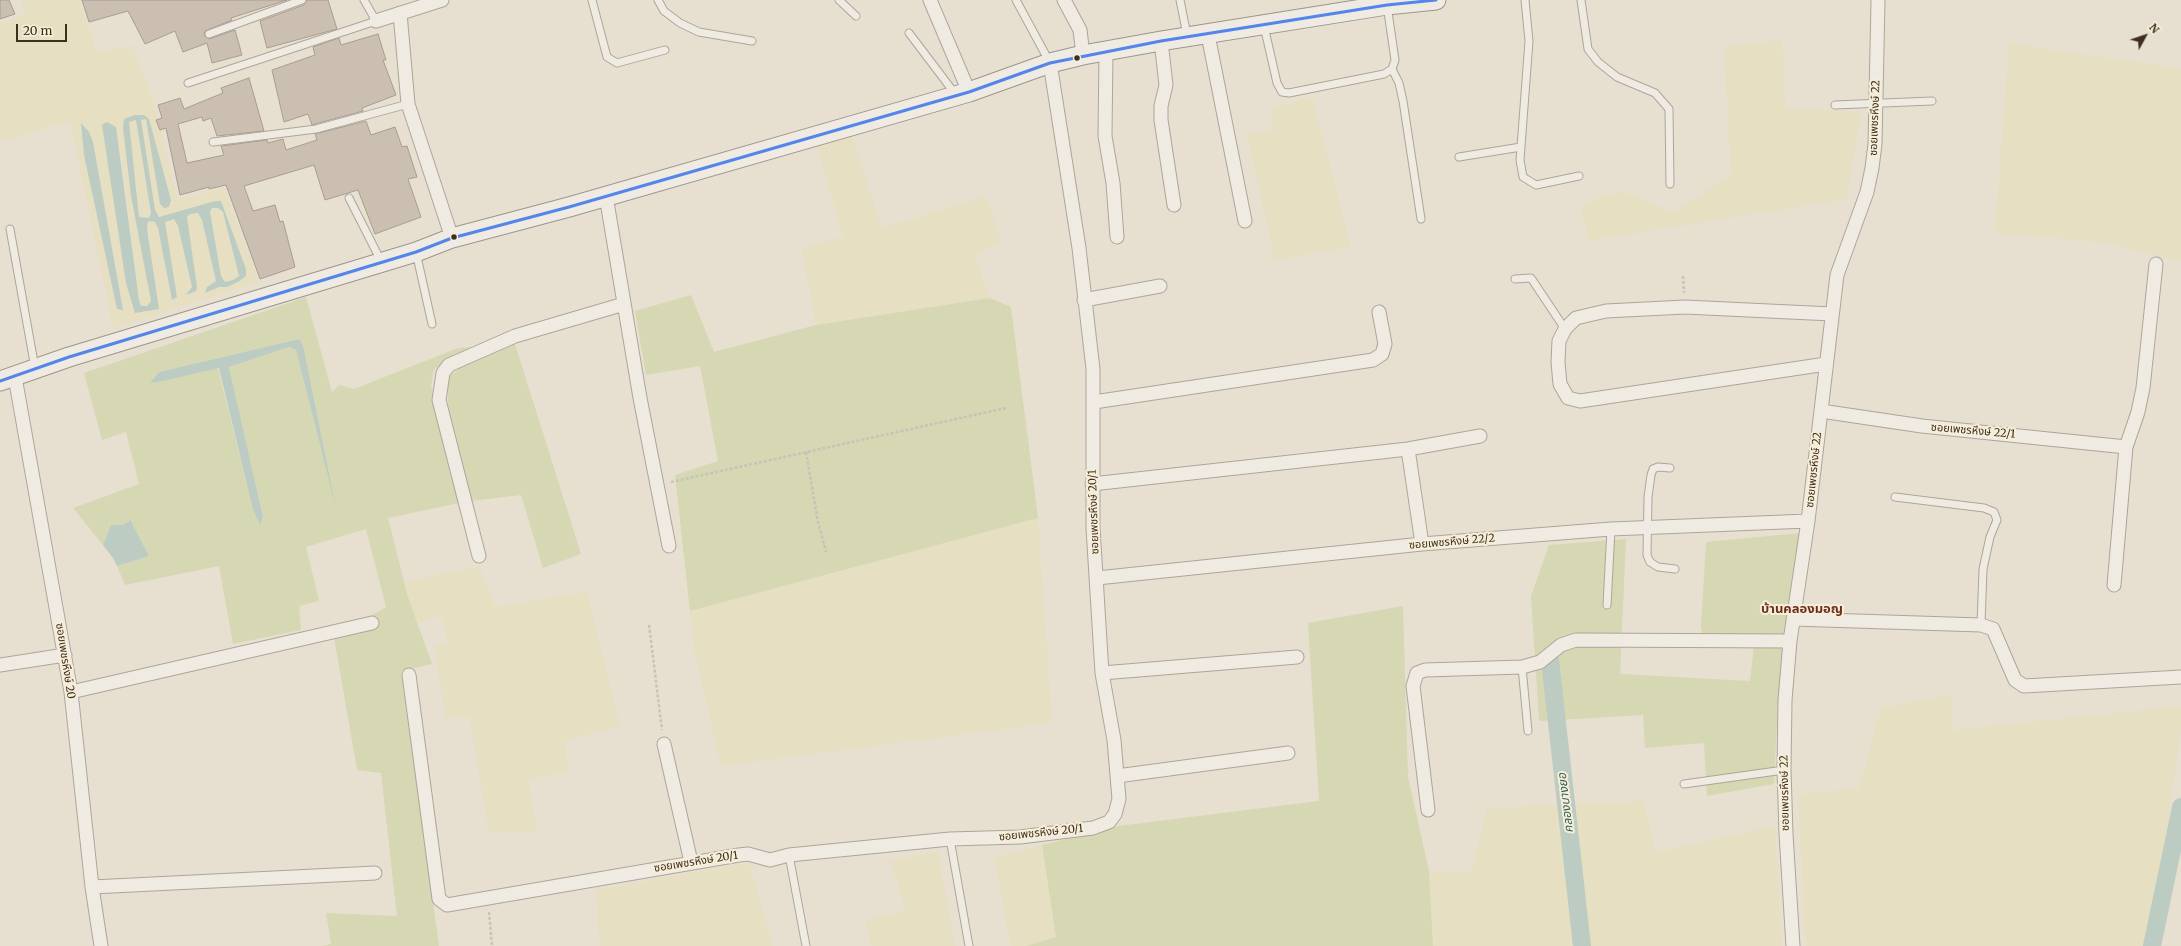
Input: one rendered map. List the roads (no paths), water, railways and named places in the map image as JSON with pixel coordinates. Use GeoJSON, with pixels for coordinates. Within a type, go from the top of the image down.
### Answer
{"type":"FeatureCollection","features":[{"type":"Feature","properties":{"kind":"main road"},"geometry":{"type":"LineString","coordinates":[[7,379],[69,357],[416,252],[452,238],[606,196],[963,94],[1050,63],[1083,55],[1161,41],[1208,35],[1387,5],[1436,0]]}},
{"type":"Feature","properties":{"kind":"street"},"geometry":{"type":"LineString","coordinates":[[376,21],[400,13],[415,4],[442,0]]}},
{"type":"Feature","properties":{"kind":"street"},"geometry":{"type":"LineString","coordinates":[[930,0],[963,94]]}},
{"type":"Feature","properties":{"kind":"street"},"geometry":{"type":"LineString","coordinates":[[1064,0],[1080,30],[1083,55]]}},
{"type":"Feature","properties":{"kind":"street","name":"ซอยเพชรหึงษ์ 22"},"geometry":{"type":"LineString","coordinates":[[1793,946],[1786,834],[1784,770],[1786,700],[1790,641],[1808,521],[1832,314],[1838,275],[1867,192],[1872,168],[1875,144],[1878,0]]}},
{"type":"Feature","properties":{"kind":"street"},"geometry":{"type":"LineString","coordinates":[[400,13],[408,104],[452,238]]}},
{"type":"Feature","properties":{"kind":"street"},"geometry":{"type":"LineString","coordinates":[[1208,35],[1245,221]]}},
{"type":"Feature","properties":{"kind":"street"},"geometry":{"type":"LineString","coordinates":[[1161,41],[1166,85],[1161,106],[1160,120],[1174,205]]}},
{"type":"Feature","properties":{"kind":"street"},"geometry":{"type":"LineString","coordinates":[[1106,51],[1105,136],[1113,183],[1117,237]]}},
{"type":"Feature","properties":{"kind":"street","name":"ซอยเพชรหึงษ์ 20/1"},"geometry":{"type":"LineString","coordinates":[[408,675],[439,899],[447,905],[691,862],[748,854],[770,860],[789,855],[950,839],[1020,837],[1093,828],[1109,822],[1115,814],[1119,799],[1114,740],[1102,673],[1093,528],[1092,484],[1094,402],[1092,362],[1079,248],[1050,63]]}},
{"type":"Feature","properties":{"kind":"street"},"geometry":{"type":"LineString","coordinates":[[606,196],[624,304],[669,546]]}},
{"type":"Feature","properties":{"kind":"street"},"geometry":{"type":"LineString","coordinates":[[2114,585],[2126,447],[2138,412],[2143,388],[2156,264]]}},
{"type":"Feature","properties":{"kind":"street"},"geometry":{"type":"LineString","coordinates":[[1084,300],[1160,286]]}},
{"type":"Feature","properties":{"kind":"street"},"geometry":{"type":"LineString","coordinates":[[479,556],[439,400],[443,373],[450,365],[515,336],[624,304]]}},
{"type":"Feature","properties":{"kind":"street"},"geometry":{"type":"LineString","coordinates":[[1826,364],[1580,401],[1568,398],[1560,384],[1558,362],[1559,341],[1565,330],[1576,318],[1614,311],[1685,307],[1832,314]]}},
{"type":"Feature","properties":{"kind":"street"},"geometry":{"type":"LineString","coordinates":[[1094,402],[1373,360],[1382,354],[1385,344],[1379,312]]}},
{"type":"Feature","properties":{"kind":"street","name":"ซอยเพชรหึงษ์ 20"},"geometry":{"type":"LineString","coordinates":[[7,379],[65,655],[71,692],[92,887],[101,946]]}},
{"type":"Feature","properties":{"kind":"street","name":"ซอยเพชรหึงษ์ 22/1"},"geometry":{"type":"LineString","coordinates":[[1821,411],[1922,426],[2126,447]]}},
{"type":"Feature","properties":{"kind":"street"},"geometry":{"type":"LineString","coordinates":[[1092,484],[1408,449],[1480,436]]}},
{"type":"Feature","properties":{"kind":"street"},"geometry":{"type":"LineString","coordinates":[[1408,449],[1422,544]]}},
{"type":"Feature","properties":{"kind":"street","name":"ซอยเพชรหึงษ์ 22/2"},"geometry":{"type":"LineString","coordinates":[[1097,578],[1422,544],[1611,529],[1808,521]]}},
{"type":"Feature","properties":{"kind":"street"},"geometry":{"type":"LineString","coordinates":[[1793,619],[1982,625],[1993,629],[2015,680],[2024,686],[2181,677]]}},
{"type":"Feature","properties":{"kind":"street"},"geometry":{"type":"LineString","coordinates":[[71,692],[372,623]]}},
{"type":"Feature","properties":{"kind":"street"},"geometry":{"type":"LineString","coordinates":[[1428,810],[1413,686],[1417,673],[1425,670],[1522,668],[1540,662],[1561,645],[1576,640],[1790,641]]}},
{"type":"Feature","properties":{"kind":"street"},"geometry":{"type":"LineString","coordinates":[[0,665],[65,655]]}},
{"type":"Feature","properties":{"kind":"street"},"geometry":{"type":"LineString","coordinates":[[1102,673],[1297,657]]}},
{"type":"Feature","properties":{"kind":"street"},"geometry":{"type":"LineString","coordinates":[[664,744],[691,862]]}},
{"type":"Feature","properties":{"kind":"street"},"geometry":{"type":"LineString","coordinates":[[1117,776],[1288,753]]}},
{"type":"Feature","properties":{"kind":"street"},"geometry":{"type":"LineString","coordinates":[[92,887],[374,873]]}},
{"type":"Feature","properties":{"kind":"lane"},"geometry":{"type":"LineString","coordinates":[[209,34],[302,0]]}},
{"type":"Feature","properties":{"kind":"lane"},"geometry":{"type":"LineString","coordinates":[[188,83],[376,21],[364,0]]}},
{"type":"Feature","properties":{"kind":"lane"},"geometry":{"type":"LineString","coordinates":[[592,0],[607,58],[617,63],[665,50]]}},
{"type":"Feature","properties":{"kind":"lane"},"geometry":{"type":"LineString","coordinates":[[658,0],[664,11],[680,23],[699,32],[752,41]]}},
{"type":"Feature","properties":{"kind":"lane"},"geometry":{"type":"LineString","coordinates":[[839,0],[856,16]]}},
{"type":"Feature","properties":{"kind":"lane"},"geometry":{"type":"LineString","coordinates":[[1016,0],[1050,63]]}},
{"type":"Feature","properties":{"kind":"lane"},"geometry":{"type":"LineString","coordinates":[[1180,0],[1187,38]]}},
{"type":"Feature","properties":{"kind":"lane"},"geometry":{"type":"LineString","coordinates":[[1525,0],[1529,41],[1520,160],[1523,178],[1536,185],[1579,176]]}},
{"type":"Feature","properties":{"kind":"lane"},"geometry":{"type":"LineString","coordinates":[[1581,0],[1588,49],[1598,62],[1616,77],[1655,93],[1669,109],[1670,184]]}},
{"type":"Feature","properties":{"kind":"lane"},"geometry":{"type":"LineString","coordinates":[[1264,26],[1277,83],[1282,92],[1289,93],[1384,74],[1392,69],[1395,60],[1387,5]]}},
{"type":"Feature","properties":{"kind":"lane"},"geometry":{"type":"LineString","coordinates":[[909,33],[963,94]]}},
{"type":"Feature","properties":{"kind":"lane"},"geometry":{"type":"LineString","coordinates":[[1392,69],[1399,83],[1403,101],[1421,219]]}},
{"type":"Feature","properties":{"kind":"lane"},"geometry":{"type":"LineString","coordinates":[[1835,105],[1932,101]]}},
{"type":"Feature","properties":{"kind":"lane"},"geometry":{"type":"LineString","coordinates":[[213,142],[316,129],[408,104]]}},
{"type":"Feature","properties":{"kind":"lane"},"geometry":{"type":"LineString","coordinates":[[1460,157],[1521,147]]}},
{"type":"Feature","properties":{"kind":"lane"},"geometry":{"type":"LineString","coordinates":[[349,198],[381,262]]}},
{"type":"Feature","properties":{"kind":"lane"},"geometry":{"type":"LineString","coordinates":[[10,228],[35,370]]}},
{"type":"Feature","properties":{"kind":"lane"},"geometry":{"type":"LineString","coordinates":[[416,252],[432,324]]}},
{"type":"Feature","properties":{"kind":"lane"},"geometry":{"type":"LineString","coordinates":[[1515,280],[1530,278],[1565,330]]}},
{"type":"Feature","properties":{"kind":"lane"},"geometry":{"type":"LineString","coordinates":[[1670,468],[1658,467],[1653,469],[1651,475],[1647,528],[1647,555],[1650,562],[1658,567],[1675,569]]}},
{"type":"Feature","properties":{"kind":"lane"},"geometry":{"type":"LineString","coordinates":[[1895,497],[1984,508],[1994,512],[1997,520],[1990,537],[1983,569],[1982,625]]}},
{"type":"Feature","properties":{"kind":"lane"},"geometry":{"type":"LineString","coordinates":[[1607,605],[1611,529]]}},
{"type":"Feature","properties":{"kind":"lane"},"geometry":{"type":"LineString","coordinates":[[1522,668],[1528,731]]}},
{"type":"Feature","properties":{"kind":"lane"},"geometry":{"type":"LineString","coordinates":[[1684,784],[1784,770]]}},
{"type":"Feature","properties":{"kind":"lane"},"geometry":{"type":"LineString","coordinates":[[950,839],[970,946]]}},
{"type":"Feature","properties":{"kind":"lane"},"geometry":{"type":"LineString","coordinates":[[789,855],[806,946]]}},
{"type":"Feature","properties":{"kind":"waterway","name":"คลองบางยอ"},"geometry":{"type":"LineString","coordinates":[[1550,660],[1582,946]]}},
{"type":"Feature","properties":{"kind":"waterway"},"geometry":{"type":"LineString","coordinates":[[2152,946],[2181,807]]}},
{"type":"Feature","properties":{"kind":"district","name":"บ้านคลองมอญ"},"geometry":{"type":"Point","coordinates":[1802,609]}}]}
